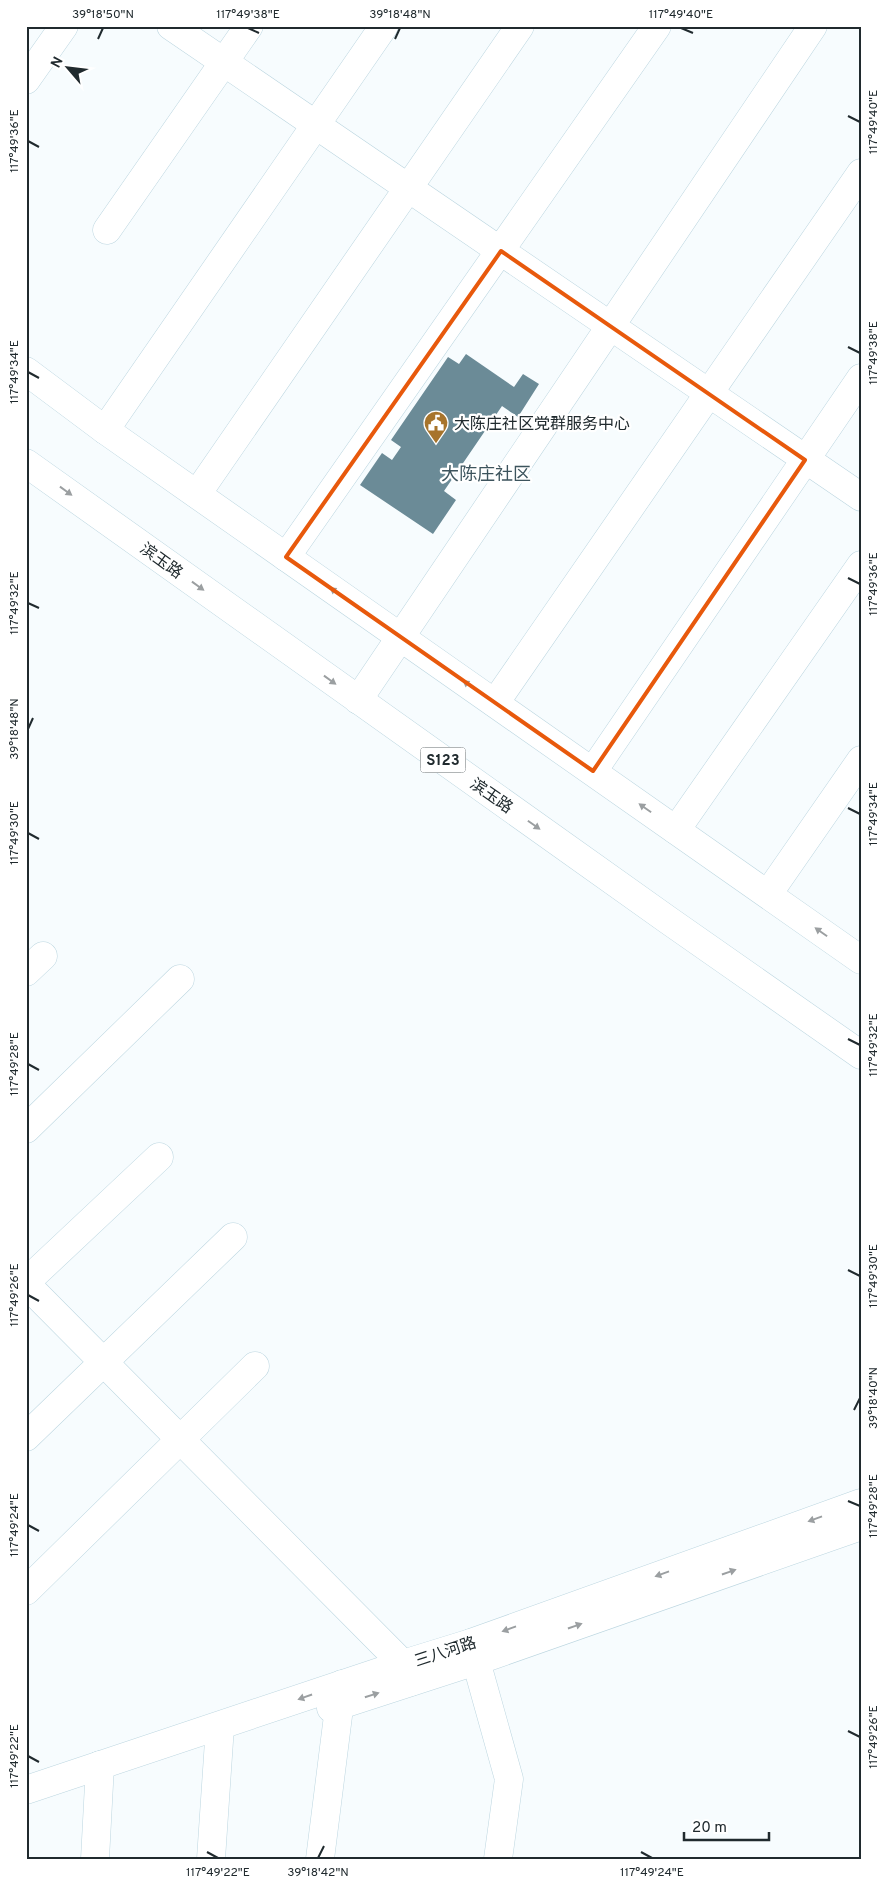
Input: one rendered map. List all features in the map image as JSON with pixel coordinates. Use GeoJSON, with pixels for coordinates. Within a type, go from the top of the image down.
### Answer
{"type":"FeatureCollection","features":[{"type":"Feature","properties":{"kind":"street"},"geometry":{"type":"LineString","coordinates":[[26,80],[64,26]]}},
{"type":"Feature","properties":{"kind":"street"},"geometry":{"type":"LineString","coordinates":[[171,26],[611,325],[861,498]]}},
{"type":"Feature","properties":{"kind":"street"},"geometry":{"type":"LineString","coordinates":[[107,230],[249,26]]}},
{"type":"Feature","properties":{"kind":"street"},"geometry":{"type":"LineString","coordinates":[[105,430],[384,26]]}},
{"type":"Feature","properties":{"kind":"street"},"geometry":{"type":"LineString","coordinates":[[196,494],[520,26]]}},
{"type":"Feature","properties":{"kind":"street"},"geometry":{"type":"LineString","coordinates":[[286,557],[657,26]]}},
{"type":"Feature","properties":{"kind":"street"},"geometry":{"type":"LineString","coordinates":[[358,700],[813,26]]}},
{"type":"Feature","properties":{"kind":"street"},"geometry":{"type":"LineString","coordinates":[[495,703],[861,173]]}},
{"type":"Feature","properties":{"kind":"street"},"geometry":{"type":"LineString","coordinates":[[26,372],[105,430],[861,960]]}},
{"type":"Feature","properties":{"kind":"street"},"geometry":{"type":"LineString","coordinates":[[593,771],[861,378]]}},
{"type":"Feature","properties":{"kind":"street","name":"滨玉路"},"geometry":{"type":"LineString","coordinates":[[26,463],[660,915],[861,1055]]}},
{"type":"Feature","properties":{"kind":"street"},"geometry":{"type":"LineString","coordinates":[[676,830],[861,565]]}},
{"type":"Feature","properties":{"kind":"street"},"geometry":{"type":"LineString","coordinates":[[768,894],[861,760]]}},
{"type":"Feature","properties":{"kind":"street"},"geometry":{"type":"LineString","coordinates":[[26,1129],[180,979]]}},
{"type":"Feature","properties":{"kind":"street"},"geometry":{"type":"LineString","coordinates":[[159,1157],[26,1283],[406,1673]]}},
{"type":"Feature","properties":{"kind":"street"},"geometry":{"type":"LineString","coordinates":[[26,1437],[233,1237]]}},
{"type":"Feature","properties":{"kind":"street"},"geometry":{"type":"LineString","coordinates":[[26,1591],[255,1366]]}},
{"type":"Feature","properties":{"kind":"street","name":"三八河路"},"geometry":{"type":"LineString","coordinates":[[473,1652],[861,1503]]}},
{"type":"Feature","properties":{"kind":"street","name":"三八河路"},"geometry":{"type":"LineString","coordinates":[[26,1790],[99,1775],[341,1694],[861,1526]]}},
{"type":"Feature","properties":{"kind":"street"},"geometry":{"type":"LineString","coordinates":[[473,1652],[509,1780],[498,1859]]}},
{"type":"Feature","properties":{"kind":"street"},"geometry":{"type":"LineString","coordinates":[[320,1859],[341,1694]]}},
{"type":"Feature","properties":{"kind":"street"},"geometry":{"type":"LineString","coordinates":[[211,1859],[219,1736]]}},
{"type":"Feature","properties":{"kind":"street"},"geometry":{"type":"LineString","coordinates":[[94,1859],[99,1775]]}},
{"type":"Feature","properties":{"kind":"street","name":"三八河路"},"geometry":{"type":"LineString","coordinates":[[26,1809],[99,1775]]}},
{"type":"Feature","properties":{"kind":"highlighted area"},"geometry":{"type":"Polygon","coordinates":[[[501,251],[805,460],[593,771],[286,557],[501,251]]]}},
{"type":"Feature","properties":{"kind":"building","name":"大陈庄社区党群服务中心"},"geometry":{"type":"Polygon","coordinates":[[[466,354],[514,387],[523,374],[539,384],[518,417],[502,406],[444,491],[456,500],[433,534],[360,485],[382,453],[392,460],[401,447],[391,440],[448,357],[459,364],[466,354]]]}},
{"type":"Feature","properties":{"kind":"place","name":"大陈庄社区党群服务中心"},"geometry":{"type":"Point","coordinates":[436,444]}},
{"type":"Feature","properties":{"kind":"district","name":"大陈庄社区"},"geometry":{"type":"Point","coordinates":[486,474]}}]}
